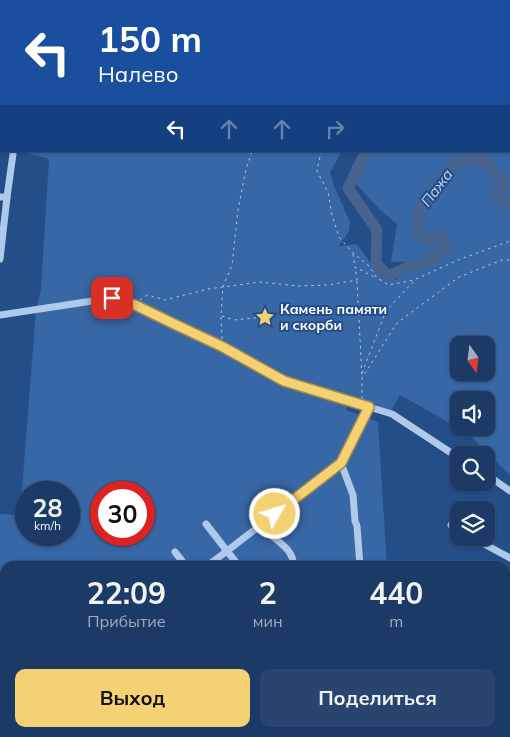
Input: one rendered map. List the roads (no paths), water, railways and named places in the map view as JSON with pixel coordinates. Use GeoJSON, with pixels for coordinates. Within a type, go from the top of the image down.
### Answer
{"type":"FeatureCollection","features":[{"type":"Feature","properties":{"kind":"street"},"geometry":{"type":"LineString","coordinates":[[0,259],[3,197],[13,154]]}},
{"type":"Feature","properties":{"kind":"street"},"geometry":{"type":"LineString","coordinates":[[0,315],[112,298],[135,305],[223,347],[284,381],[392,414],[450,452]]}},
{"type":"Feature","properties":{"kind":"street"},"geometry":{"type":"LineString","coordinates":[[214,561],[341,463],[366,406]]}},
{"type":"Feature","properties":{"kind":"street"},"geometry":{"type":"LineString","coordinates":[[341,463],[353,495],[360,561]]}},
{"type":"Feature","properties":{"kind":"street"},"geometry":{"type":"LineString","coordinates":[[495,480],[510,491]]}},
{"type":"Feature","properties":{"kind":"street"},"geometry":{"type":"LineString","coordinates":[[206,524],[235,561]]}},
{"type":"Feature","properties":{"kind":"street"},"geometry":{"type":"LineString","coordinates":[[261,524],[266,531],[288,549],[294,561]]}},
{"type":"Feature","properties":{"kind":"street"},"geometry":{"type":"LineString","coordinates":[[488,546],[510,558]]}},
{"type":"Feature","properties":{"kind":"street"},"geometry":{"type":"LineString","coordinates":[[175,552],[182,561]]}},
{"type":"Feature","properties":{"kind":"waterway","name":"Пажа"},"geometry":{"type":"LineString","coordinates":[[366,152],[348,188],[377,230],[376,263],[388,276],[410,266],[430,261],[442,251],[446,244],[439,234],[425,242],[417,230],[421,205],[455,164],[477,157],[492,169],[504,184],[497,196],[510,206]]}},
{"type":"Feature","properties":{"kind":"place","name":"Камень памяти и скорби"},"geometry":{"type":"Point","coordinates":[265,317]}}]}
